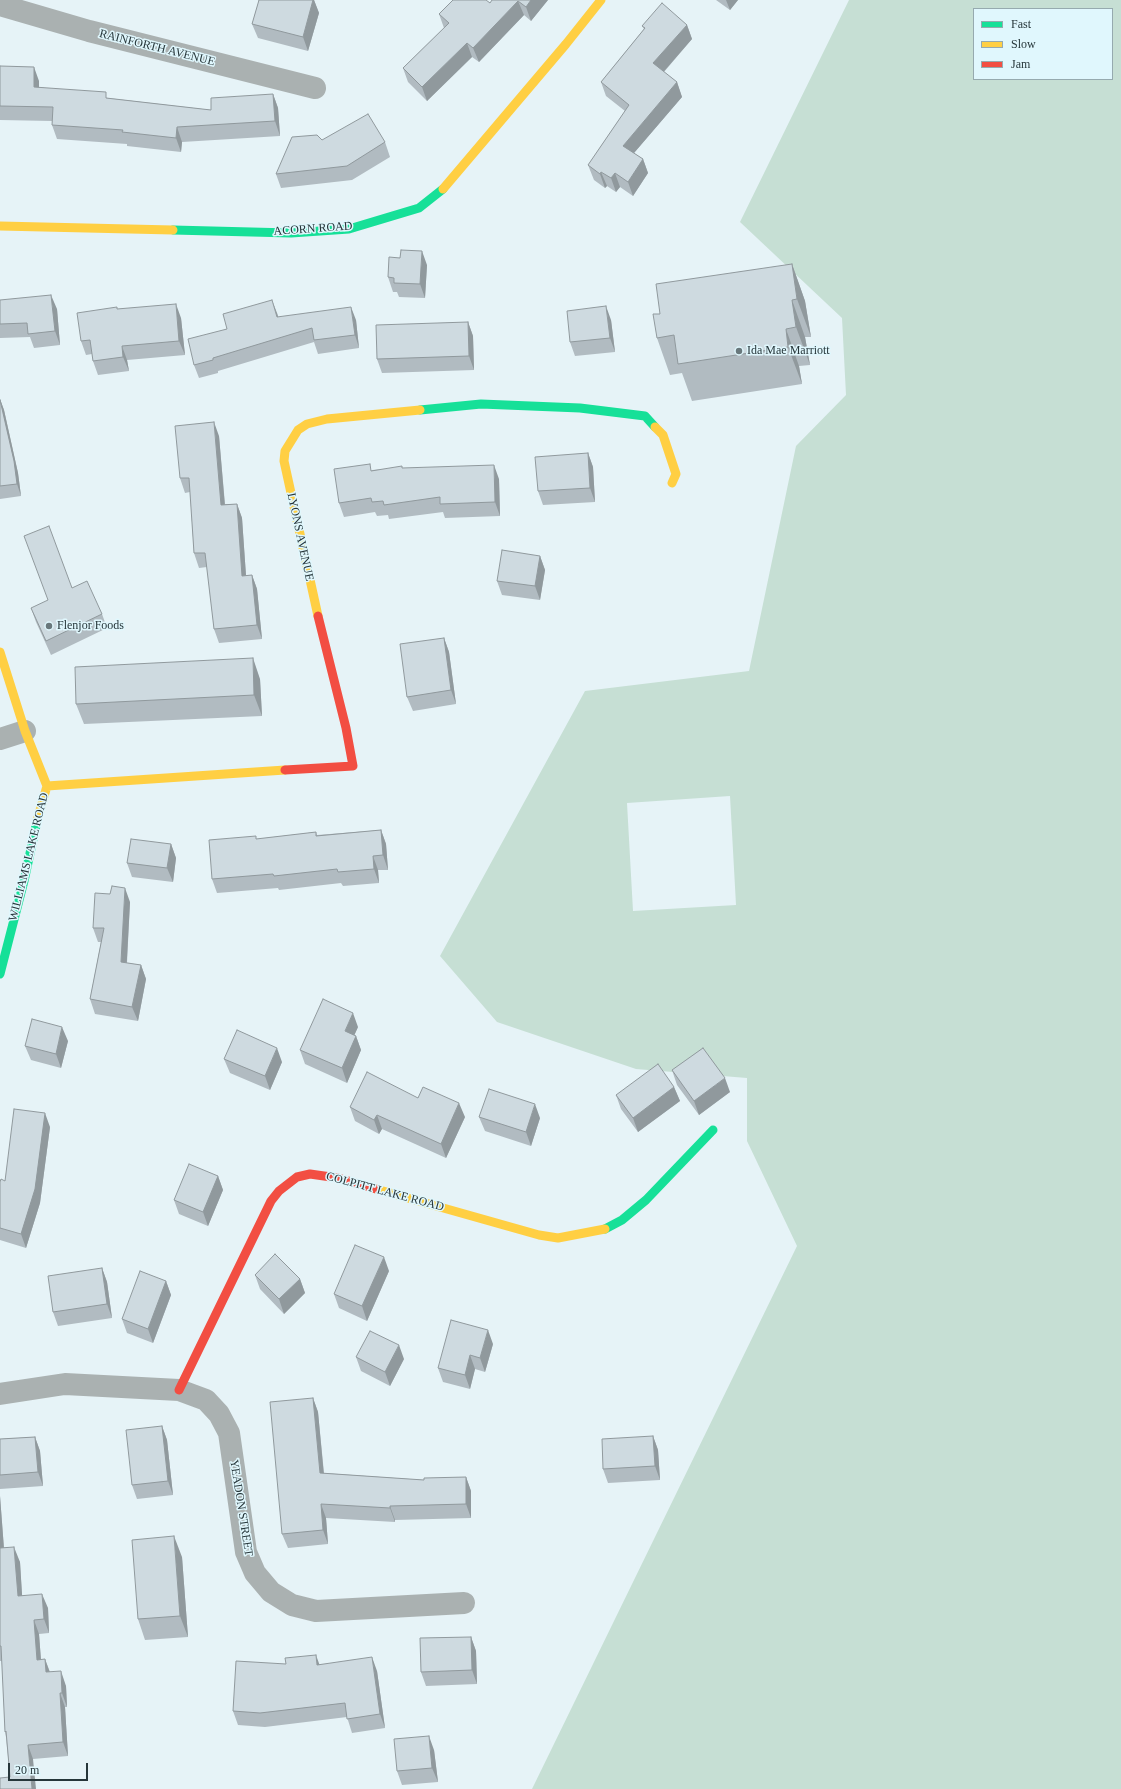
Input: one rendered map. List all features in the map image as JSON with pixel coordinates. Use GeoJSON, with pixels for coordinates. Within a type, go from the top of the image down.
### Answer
{"type":"FeatureCollection","features":[{"type":"Feature","properties":{"kind":"street","name":"ACORN ROAD"},"geometry":{"type":"LineString","coordinates":[[0,226],[291,233],[350,229],[419,208],[440,192],[566,44],[601,0]]}},
{"type":"Feature","properties":{"kind":"street","name":"RAINFORTH AVENUE"},"geometry":{"type":"LineString","coordinates":[[0,5],[89,31],[314,88]]}},
{"type":"Feature","properties":{"kind":"street","name":"LYONS AVENUE"},"geometry":{"type":"LineString","coordinates":[[47,786],[353,766],[346,728],[318,618],[284,461],[285,451],[290,441],[298,430],[307,424],[327,419],[481,404],[580,408],[645,416],[663,436],[676,474],[672,483]]}},
{"type":"Feature","properties":{"kind":"street","name":"WILLIAMS LAKE ROAD"},"geometry":{"type":"LineString","coordinates":[[0,652],[25,732],[47,786],[32,839],[24,881],[0,974]]}},
{"type":"Feature","properties":{"kind":"street"},"geometry":{"type":"LineString","coordinates":[[0,739],[25,732]]}},
{"type":"Feature","properties":{"kind":"street","name":"COLPITT LAKE ROAD"},"geometry":{"type":"LineString","coordinates":[[179,1390],[270,1201],[297,1177],[310,1174],[338,1178],[539,1235],[558,1238],[608,1228],[622,1220],[646,1200],[713,1130]]}},
{"type":"Feature","properties":{"kind":"street"},"geometry":{"type":"LineString","coordinates":[[0,1394],[66,1384],[179,1390]]}},
{"type":"Feature","properties":{"kind":"street","name":"YEADON STREET"},"geometry":{"type":"LineString","coordinates":[[179,1390],[206,1400],[224,1422],[229,1433],[246,1552],[255,1573],[271,1592],[292,1605],[316,1611],[464,1603]]}},
{"type":"Feature","properties":{"kind":"green space"},"geometry":{"type":"Polygon","coordinates":[[[849,0],[1121,0],[1121,1789],[532,1789],[797,1246],[747,1141],[747,1078],[636,1069],[497,1022],[440,956],[585,691],[749,671],[796,446],[846,395],[842,318],[740,222],[849,0]],[[730,796],[627,803],[633,911],[736,905],[730,796]]]}},
{"type":"Feature","properties":{"kind":"building"},"geometry":{"type":"Polygon","coordinates":[[[259,0],[313,0],[303,37],[252,24],[259,0]]]}},
{"type":"Feature","properties":{"kind":"building"},"geometry":{"type":"Polygon","coordinates":[[[453,0],[486,0],[490,3],[492,0],[531,0],[526,7],[518,1],[473,48],[467,43],[422,87],[403,68],[449,23],[439,14],[453,0]]]}},
{"type":"Feature","properties":{"kind":"building"},"geometry":{"type":"Polygon","coordinates":[[[662,3],[687,25],[653,63],[677,82],[623,146],[643,159],[628,182],[615,173],[611,178],[601,172],[600,174],[588,165],[629,105],[601,82],[645,28],[642,26],[662,3]]]}},
{"type":"Feature","properties":{"kind":"building"},"geometry":{"type":"Polygon","coordinates":[[[0,66],[34,67],[34,87],[106,92],[106,98],[211,110],[211,98],[273,94],[275,121],[177,127],[176,138],[122,132],[123,130],[52,125],[53,107],[0,106],[0,66]]]}},
{"type":"Feature","properties":{"kind":"building"},"geometry":{"type":"Polygon","coordinates":[[[368,114],[385,142],[347,166],[276,174],[292,137],[317,135],[322,140],[368,114]]]}},
{"type":"Feature","properties":{"kind":"building"},"geometry":{"type":"Polygon","coordinates":[[[401,250],[422,251],[420,284],[394,283],[394,278],[388,277],[389,257],[400,258],[401,250]]]}},
{"type":"Feature","properties":{"kind":"building"},"geometry":{"type":"Polygon","coordinates":[[[792,264],[797,299],[792,300],[796,327],[786,329],[788,347],[678,364],[674,335],[657,338],[653,314],[660,314],[656,284],[792,264]]]}},
{"type":"Feature","properties":{"kind":"building"},"geometry":{"type":"Polygon","coordinates":[[[51,295],[55,331],[28,334],[27,323],[0,324],[0,300],[51,295]]]}},
{"type":"Feature","properties":{"kind":"building"},"geometry":{"type":"Polygon","coordinates":[[[272,300],[277,317],[351,307],[355,335],[314,340],[312,328],[194,365],[188,339],[227,329],[223,314],[272,300]]]}},
{"type":"Feature","properties":{"kind":"building"},"geometry":{"type":"Polygon","coordinates":[[[176,304],[179,341],[122,346],[123,357],[93,361],[90,340],[81,341],[77,313],[117,307],[117,309],[176,304]]]}},
{"type":"Feature","properties":{"kind":"building"},"geometry":{"type":"Polygon","coordinates":[[[606,306],[610,338],[570,342],[567,311],[606,306]]]}},
{"type":"Feature","properties":{"kind":"building"},"geometry":{"type":"Polygon","coordinates":[[[468,322],[469,356],[377,359],[376,325],[468,322]]]}},
{"type":"Feature","properties":{"kind":"building"},"geometry":{"type":"Polygon","coordinates":[[[0,400],[14,461],[17,484],[0,486],[0,400]]]}},
{"type":"Feature","properties":{"kind":"building"},"geometry":{"type":"Polygon","coordinates":[[[214,422],[221,505],[237,504],[242,576],[252,575],[257,625],[214,629],[205,553],[194,553],[189,478],[180,478],[175,426],[214,422]]]}},
{"type":"Feature","properties":{"kind":"building"},"geometry":{"type":"Polygon","coordinates":[[[588,453],[590,488],[538,491],[535,457],[588,453]]]}},
{"type":"Feature","properties":{"kind":"building"},"geometry":{"type":"Polygon","coordinates":[[[370,464],[371,471],[402,466],[402,468],[494,465],[495,502],[440,504],[440,497],[384,505],[383,501],[372,502],[371,498],[339,503],[334,469],[370,464]]]}},
{"type":"Feature","properties":{"kind":"building"},"geometry":{"type":"Polygon","coordinates":[[[49,526],[72,588],[87,581],[102,614],[46,641],[31,608],[48,600],[24,536],[49,526]]]}},
{"type":"Feature","properties":{"kind":"building"},"geometry":{"type":"Polygon","coordinates":[[[502,550],[540,556],[535,586],[497,581],[502,550]]]}},
{"type":"Feature","properties":{"kind":"building"},"geometry":{"type":"Polygon","coordinates":[[[444,638],[451,690],[407,697],[400,644],[444,638]]]}},
{"type":"Feature","properties":{"kind":"building"},"geometry":{"type":"Polygon","coordinates":[[[253,658],[254,695],[76,704],[75,667],[253,658]]]}},
{"type":"Feature","properties":{"kind":"building"},"geometry":{"type":"Polygon","coordinates":[[[381,830],[383,855],[373,856],[374,869],[338,872],[337,869],[274,876],[273,874],[212,879],[209,840],[256,836],[256,839],[316,832],[316,836],[381,830]]]}},
{"type":"Feature","properties":{"kind":"building"},"geometry":{"type":"Polygon","coordinates":[[[131,839],[171,844],[167,868],[127,863],[131,839]]]}},
{"type":"Feature","properties":{"kind":"building"},"geometry":{"type":"Polygon","coordinates":[[[112,886],[125,888],[121,962],[141,965],[132,1007],[90,999],[104,928],[93,928],[95,893],[110,894],[112,886]]]}},
{"type":"Feature","properties":{"kind":"building"},"geometry":{"type":"Polygon","coordinates":[[[323,999],[353,1013],[345,1031],[356,1036],[342,1068],[300,1050],[323,999]]]}},
{"type":"Feature","properties":{"kind":"building"},"geometry":{"type":"Polygon","coordinates":[[[32,1019],[62,1027],[56,1054],[25,1046],[32,1019]]]}},
{"type":"Feature","properties":{"kind":"building"},"geometry":{"type":"Polygon","coordinates":[[[237,1030],[277,1048],[265,1076],[224,1059],[237,1030]]]}},
{"type":"Feature","properties":{"kind":"building"},"geometry":{"type":"Polygon","coordinates":[[[703,1048],[725,1078],[694,1101],[672,1070],[703,1048]]]}},
{"type":"Feature","properties":{"kind":"building"},"geometry":{"type":"Polygon","coordinates":[[[658,1064],[674,1087],[633,1118],[616,1095],[658,1064]]]}},
{"type":"Feature","properties":{"kind":"building"},"geometry":{"type":"Polygon","coordinates":[[[367,1072],[418,1098],[423,1087],[459,1103],[441,1144],[377,1115],[374,1120],[350,1107],[367,1072]]]}},
{"type":"Feature","properties":{"kind":"building"},"geometry":{"type":"Polygon","coordinates":[[[489,1089],[535,1104],[526,1132],[479,1117],[489,1089]]]}},
{"type":"Feature","properties":{"kind":"building"},"geometry":{"type":"Polygon","coordinates":[[[14,1109],[45,1113],[35,1189],[21,1234],[0,1228],[0,1182],[1,1179],[5,1181],[14,1109]]]}},
{"type":"Feature","properties":{"kind":"building"},"geometry":{"type":"Polygon","coordinates":[[[189,1164],[218,1176],[203,1212],[174,1200],[189,1164]]]}},
{"type":"Feature","properties":{"kind":"building"},"geometry":{"type":"Polygon","coordinates":[[[355,1245],[384,1257],[362,1306],[334,1294],[355,1245]]]}},
{"type":"Feature","properties":{"kind":"building"},"geometry":{"type":"Polygon","coordinates":[[[275,1254],[300,1279],[279,1299],[255,1275],[275,1254]]]}},
{"type":"Feature","properties":{"kind":"building"},"geometry":{"type":"Polygon","coordinates":[[[102,1268],[107,1304],[53,1312],[48,1276],[102,1268]]]}},
{"type":"Feature","properties":{"kind":"building"},"geometry":{"type":"Polygon","coordinates":[[[140,1271],[166,1281],[148,1329],[122,1319],[140,1271]]]}},
{"type":"Feature","properties":{"kind":"building"},"geometry":{"type":"Polygon","coordinates":[[[451,1320],[488,1330],[480,1358],[470,1355],[465,1375],[438,1368],[451,1320]]]}},
{"type":"Feature","properties":{"kind":"building"},"geometry":{"type":"Polygon","coordinates":[[[370,1331],[399,1345],[385,1372],[356,1357],[370,1331]]]}},
{"type":"Feature","properties":{"kind":"building"},"geometry":{"type":"Polygon","coordinates":[[[313,1398],[320,1473],[424,1480],[424,1478],[466,1477],[466,1504],[390,1506],[390,1508],[321,1504],[323,1530],[282,1534],[270,1402],[313,1398]]]}},
{"type":"Feature","properties":{"kind":"building"},"geometry":{"type":"Polygon","coordinates":[[[162,1426],[168,1481],[132,1485],[126,1430],[162,1426]]]}},
{"type":"Feature","properties":{"kind":"building"},"geometry":{"type":"Polygon","coordinates":[[[653,1436],[655,1466],[603,1469],[602,1439],[653,1436]]]}},
{"type":"Feature","properties":{"kind":"building"},"geometry":{"type":"Polygon","coordinates":[[[35,1437],[38,1472],[0,1475],[0,1439],[35,1437]]]}},
{"type":"Feature","properties":{"kind":"building"},"geometry":{"type":"Polygon","coordinates":[[[174,1536],[180,1616],[138,1619],[132,1540],[174,1536]]]}},
{"type":"Feature","properties":{"kind":"building"},"geometry":{"type":"Polygon","coordinates":[[[14,1547],[18,1596],[42,1594],[44,1619],[34,1620],[37,1660],[45,1659],[46,1672],[61,1671],[62,1693],[60,1693],[63,1742],[28,1745],[32,1789],[0,1789],[0,1778],[10,1777],[6,1731],[5,1732],[0,1646],[0,1548],[14,1547]]]}},
{"type":"Feature","properties":{"kind":"building"},"geometry":{"type":"Polygon","coordinates":[[[471,1637],[472,1670],[421,1672],[420,1638],[471,1637]]]}},
{"type":"Feature","properties":{"kind":"building"},"geometry":{"type":"Polygon","coordinates":[[[316,1655],[317,1665],[372,1657],[380,1714],[347,1719],[345,1703],[260,1713],[233,1711],[236,1661],[286,1664],[285,1658],[316,1655]]]}},
{"type":"Feature","properties":{"kind":"building"},"geometry":{"type":"Polygon","coordinates":[[[429,1736],[432,1768],[397,1771],[394,1739],[429,1736]]]}},
{"type":"Feature","properties":{"kind":"traffic: fast"},"geometry":{"type":"LineString","coordinates":[[173,230],[291,233],[349,229],[419,208],[443,189]]}},
{"type":"Feature","properties":{"kind":"traffic: fast"},"geometry":{"type":"LineString","coordinates":[[420,410],[481,404],[580,408],[645,416],[655,427]]}},
{"type":"Feature","properties":{"kind":"traffic: fast"},"geometry":{"type":"LineString","coordinates":[[0,974],[24,881],[37,821]]}},
{"type":"Feature","properties":{"kind":"traffic: fast"},"geometry":{"type":"LineString","coordinates":[[605,1229],[622,1220],[646,1200],[713,1130]]}},
{"type":"Feature","properties":{"kind":"traffic: slow"},"geometry":{"type":"LineString","coordinates":[[443,189],[566,44],[601,0]]}},
{"type":"Feature","properties":{"kind":"traffic: slow"},"geometry":{"type":"LineString","coordinates":[[0,226],[173,230]]}},
{"type":"Feature","properties":{"kind":"traffic: slow"},"geometry":{"type":"LineString","coordinates":[[318,616],[284,461],[285,451],[298,430],[307,424],[327,419],[420,410]]}},
{"type":"Feature","properties":{"kind":"traffic: slow"},"geometry":{"type":"LineString","coordinates":[[655,427],[663,435],[676,474],[672,483]]}},
{"type":"Feature","properties":{"kind":"traffic: slow"},"geometry":{"type":"LineString","coordinates":[[0,652],[25,731],[47,786],[37,821]]}},
{"type":"Feature","properties":{"kind":"traffic: slow"},"geometry":{"type":"LineString","coordinates":[[47,786],[285,770]]}},
{"type":"Feature","properties":{"kind":"traffic: slow"},"geometry":{"type":"LineString","coordinates":[[376,1189],[539,1235],[558,1238],[605,1229]]}},
{"type":"Feature","properties":{"kind":"traffic: jam"},"geometry":{"type":"LineString","coordinates":[[285,770],[353,766],[346,728],[318,616]]}},
{"type":"Feature","properties":{"kind":"traffic: jam"},"geometry":{"type":"LineString","coordinates":[[179,1390],[271,1201],[279,1191],[297,1177],[310,1174],[338,1178],[376,1189]]}},
{"type":"Feature","properties":{"kind":"place","name":"Ida Mae Marriott"},"geometry":{"type":"Point","coordinates":[739,351]}},
{"type":"Feature","properties":{"kind":"place","name":"Flenjor Foods"},"geometry":{"type":"Point","coordinates":[49,626]}}]}
